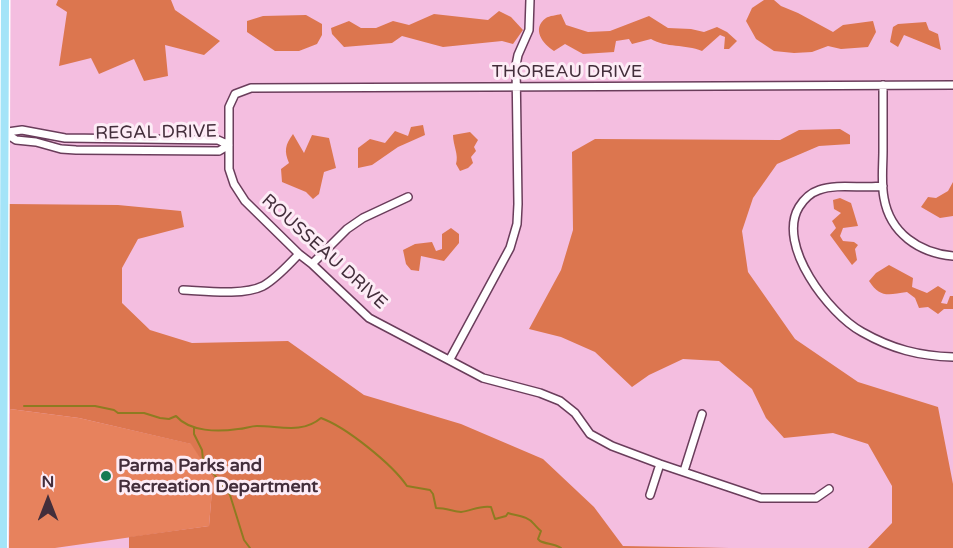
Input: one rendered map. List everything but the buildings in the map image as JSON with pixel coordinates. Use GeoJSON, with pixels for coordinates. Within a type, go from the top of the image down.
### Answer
{"type":"FeatureCollection","features":[{"type":"Feature","properties":{"kind":"main road"},"geometry":{"type":"LineString","coordinates":[[3,548],[5,0]]}},
{"type":"Feature","properties":{"kind":"street"},"geometry":{"type":"LineString","coordinates":[[450,359],[510,248],[517,224],[516,87],[518,55],[529,30],[530,0]]}},
{"type":"Feature","properties":{"kind":"street"},"geometry":{"type":"LineString","coordinates":[[883,85],[883,186],[888,213],[905,237],[914,244],[932,253],[953,256]]}},
{"type":"Feature","properties":{"kind":"street","name":"THOREAU DRIVE"},"geometry":{"type":"LineString","coordinates":[[229,146],[230,101],[245,89],[953,85]]}},
{"type":"Feature","properties":{"kind":"street","name":"REGAL DRIVE"},"geometry":{"type":"LineString","coordinates":[[3,133],[22,130],[65,138],[218,140],[229,146]]}},
{"type":"Feature","properties":{"kind":"street","name":"REGAL DRIVE"},"geometry":{"type":"LineString","coordinates":[[3,133],[16,140],[36,142],[61,149],[219,151],[229,146]]}},
{"type":"Feature","properties":{"kind":"street"},"geometry":{"type":"LineString","coordinates":[[100,138],[100,150]]}},
{"type":"Feature","properties":{"kind":"street","name":"ROUSSEAU DRIVE"},"geometry":{"type":"LineString","coordinates":[[229,146],[229,169],[234,184],[245,201],[369,318],[483,378],[540,393],[560,401],[575,413],[590,434],[612,446],[660,464],[761,498],[816,498],[829,489]]}},
{"type":"Feature","properties":{"kind":"street"},"geometry":{"type":"LineString","coordinates":[[883,186],[819,189],[805,197],[793,221],[793,241],[804,268],[819,291],[838,313],[860,331],[891,346],[923,356],[953,357]]}},
{"type":"Feature","properties":{"kind":"street"},"geometry":{"type":"LineString","coordinates":[[312,264],[348,229],[363,218],[408,197]]}},
{"type":"Feature","properties":{"kind":"street"},"geometry":{"type":"LineString","coordinates":[[183,290],[245,291],[254,289],[279,274],[299,254]]}},
{"type":"Feature","properties":{"kind":"street"},"geometry":{"type":"LineString","coordinates":[[684,471],[702,414]]}},
{"type":"Feature","properties":{"kind":"street"},"geometry":{"type":"LineString","coordinates":[[650,495],[660,464]]}},
{"type":"Feature","properties":{"kind":"shaded area"},"geometry":{"type":"Polygon","coordinates":[[[58,0],[171,0],[175,10],[220,41],[204,55],[165,45],[168,76],[144,81],[134,59],[99,74],[91,58],[59,66],[67,12],[56,5],[58,0]]]}},
{"type":"Feature","properties":{"kind":"shaded area"},"geometry":{"type":"Polygon","coordinates":[[[764,0],[774,0],[781,6],[833,32],[843,25],[873,21],[876,32],[868,47],[841,49],[828,46],[812,52],[794,53],[774,51],[756,39],[746,21],[752,8],[764,0]]]}},
{"type":"Feature","properties":{"kind":"shaded area"},"geometry":{"type":"Polygon","coordinates":[[[499,11],[511,17],[523,30],[513,44],[502,41],[443,47],[402,36],[392,43],[344,47],[332,34],[331,28],[349,21],[361,28],[376,28],[393,21],[409,25],[434,14],[488,20],[499,11]]]}},
{"type":"Feature","properties":{"kind":"shaded area"},"geometry":{"type":"Polygon","coordinates":[[[561,14],[566,25],[588,32],[610,31],[649,16],[668,28],[704,32],[717,27],[737,41],[729,49],[724,49],[725,37],[720,35],[702,51],[663,44],[651,39],[632,44],[629,39],[616,41],[614,52],[583,54],[565,44],[554,51],[540,36],[539,27],[546,18],[561,14]]]}},
{"type":"Feature","properties":{"kind":"shaded area"},"geometry":{"type":"Polygon","coordinates":[[[306,15],[322,24],[322,35],[317,44],[299,51],[275,51],[247,32],[247,21],[263,16],[306,15]]]}},
{"type":"Feature","properties":{"kind":"shaded area"},"geometry":{"type":"Polygon","coordinates":[[[926,22],[929,30],[938,34],[941,50],[904,35],[898,47],[890,42],[893,27],[898,24],[926,22]]]}},
{"type":"Feature","properties":{"kind":"shaded area"},"geometry":{"type":"Polygon","coordinates":[[[423,125],[425,135],[398,147],[372,165],[358,168],[358,148],[370,139],[385,143],[395,131],[408,136],[411,127],[423,125]]]}},
{"type":"Feature","properties":{"kind":"shaded area"},"geometry":{"type":"Polygon","coordinates":[[[840,129],[850,135],[850,144],[819,146],[777,164],[753,198],[742,231],[748,272],[795,339],[858,382],[938,407],[953,484],[953,548],[868,548],[892,523],[892,486],[868,444],[833,433],[784,438],[766,418],[752,389],[719,361],[683,359],[649,375],[632,387],[595,352],[561,337],[529,329],[561,270],[573,230],[572,152],[595,139],[780,140],[799,130],[840,129]]]}},
{"type":"Feature","properties":{"kind":"shaded area"},"geometry":{"type":"Polygon","coordinates":[[[470,132],[478,140],[474,147],[476,151],[471,157],[473,163],[460,171],[456,164],[453,135],[470,132]]]}},
{"type":"Feature","properties":{"kind":"shaded area"},"geometry":{"type":"Polygon","coordinates":[[[293,134],[304,153],[312,135],[329,138],[336,168],[324,172],[319,194],[313,199],[306,192],[282,182],[281,169],[289,163],[286,148],[293,134]]]}},
{"type":"Feature","properties":{"kind":"shaded area"},"geometry":{"type":"Polygon","coordinates":[[[953,182],[953,216],[940,218],[921,207],[928,197],[936,198],[948,191],[953,182]]]}},
{"type":"Feature","properties":{"kind":"shaded area"},"geometry":{"type":"Polygon","coordinates":[[[840,198],[851,203],[858,226],[843,228],[840,236],[843,241],[854,242],[858,245],[855,249],[857,260],[852,265],[830,235],[836,228],[832,221],[841,213],[834,209],[833,200],[840,198]]]}},
{"type":"Feature","properties":{"kind":"shaded area"},"geometry":{"type":"Polygon","coordinates":[[[9,204],[118,205],[181,211],[184,227],[138,239],[122,268],[122,303],[150,330],[192,343],[288,341],[364,395],[461,424],[543,459],[594,507],[623,546],[729,548],[129,548],[129,537],[209,526],[213,478],[191,444],[79,418],[10,409],[9,204]]]}},
{"type":"Feature","properties":{"kind":"shaded area"},"geometry":{"type":"Polygon","coordinates":[[[451,228],[459,234],[459,243],[444,261],[421,256],[419,271],[411,270],[406,264],[403,250],[415,244],[432,242],[436,251],[442,249],[442,234],[451,228]]]}},
{"type":"Feature","properties":{"kind":"shaded area"},"geometry":{"type":"Polygon","coordinates":[[[889,265],[913,278],[912,287],[927,293],[938,286],[946,291],[941,303],[947,304],[950,296],[953,296],[953,309],[944,309],[938,314],[928,307],[919,308],[915,298],[907,292],[881,293],[869,281],[876,273],[889,265]]]}},
{"type":"Feature","properties":{"kind":"shaded area"},"geometry":{"type":"Polygon","coordinates":[[[10,409],[79,418],[192,444],[213,478],[209,526],[55,548],[9,548],[10,409]]]}},
{"type":"Feature","properties":{"kind":"waterway"},"geometry":{"type":"LineString","coordinates":[[24,406],[95,406],[118,413],[144,413],[169,419],[176,416],[189,425],[205,430],[230,430],[257,426],[298,428],[321,418],[343,429],[368,447],[391,467],[407,486],[430,490],[436,508],[461,512],[491,507],[495,519],[506,516],[508,513],[529,519],[541,531],[538,539],[540,541],[561,548]]}},
{"type":"Feature","properties":{"kind":"waterway"},"geometry":{"type":"LineString","coordinates":[[194,428],[203,460],[230,495],[244,540],[250,548]]}},
{"type":"Feature","properties":{"kind":"place","name":"Parma Parks and Recreation Department"},"geometry":{"type":"Point","coordinates":[106,476]}}]}
